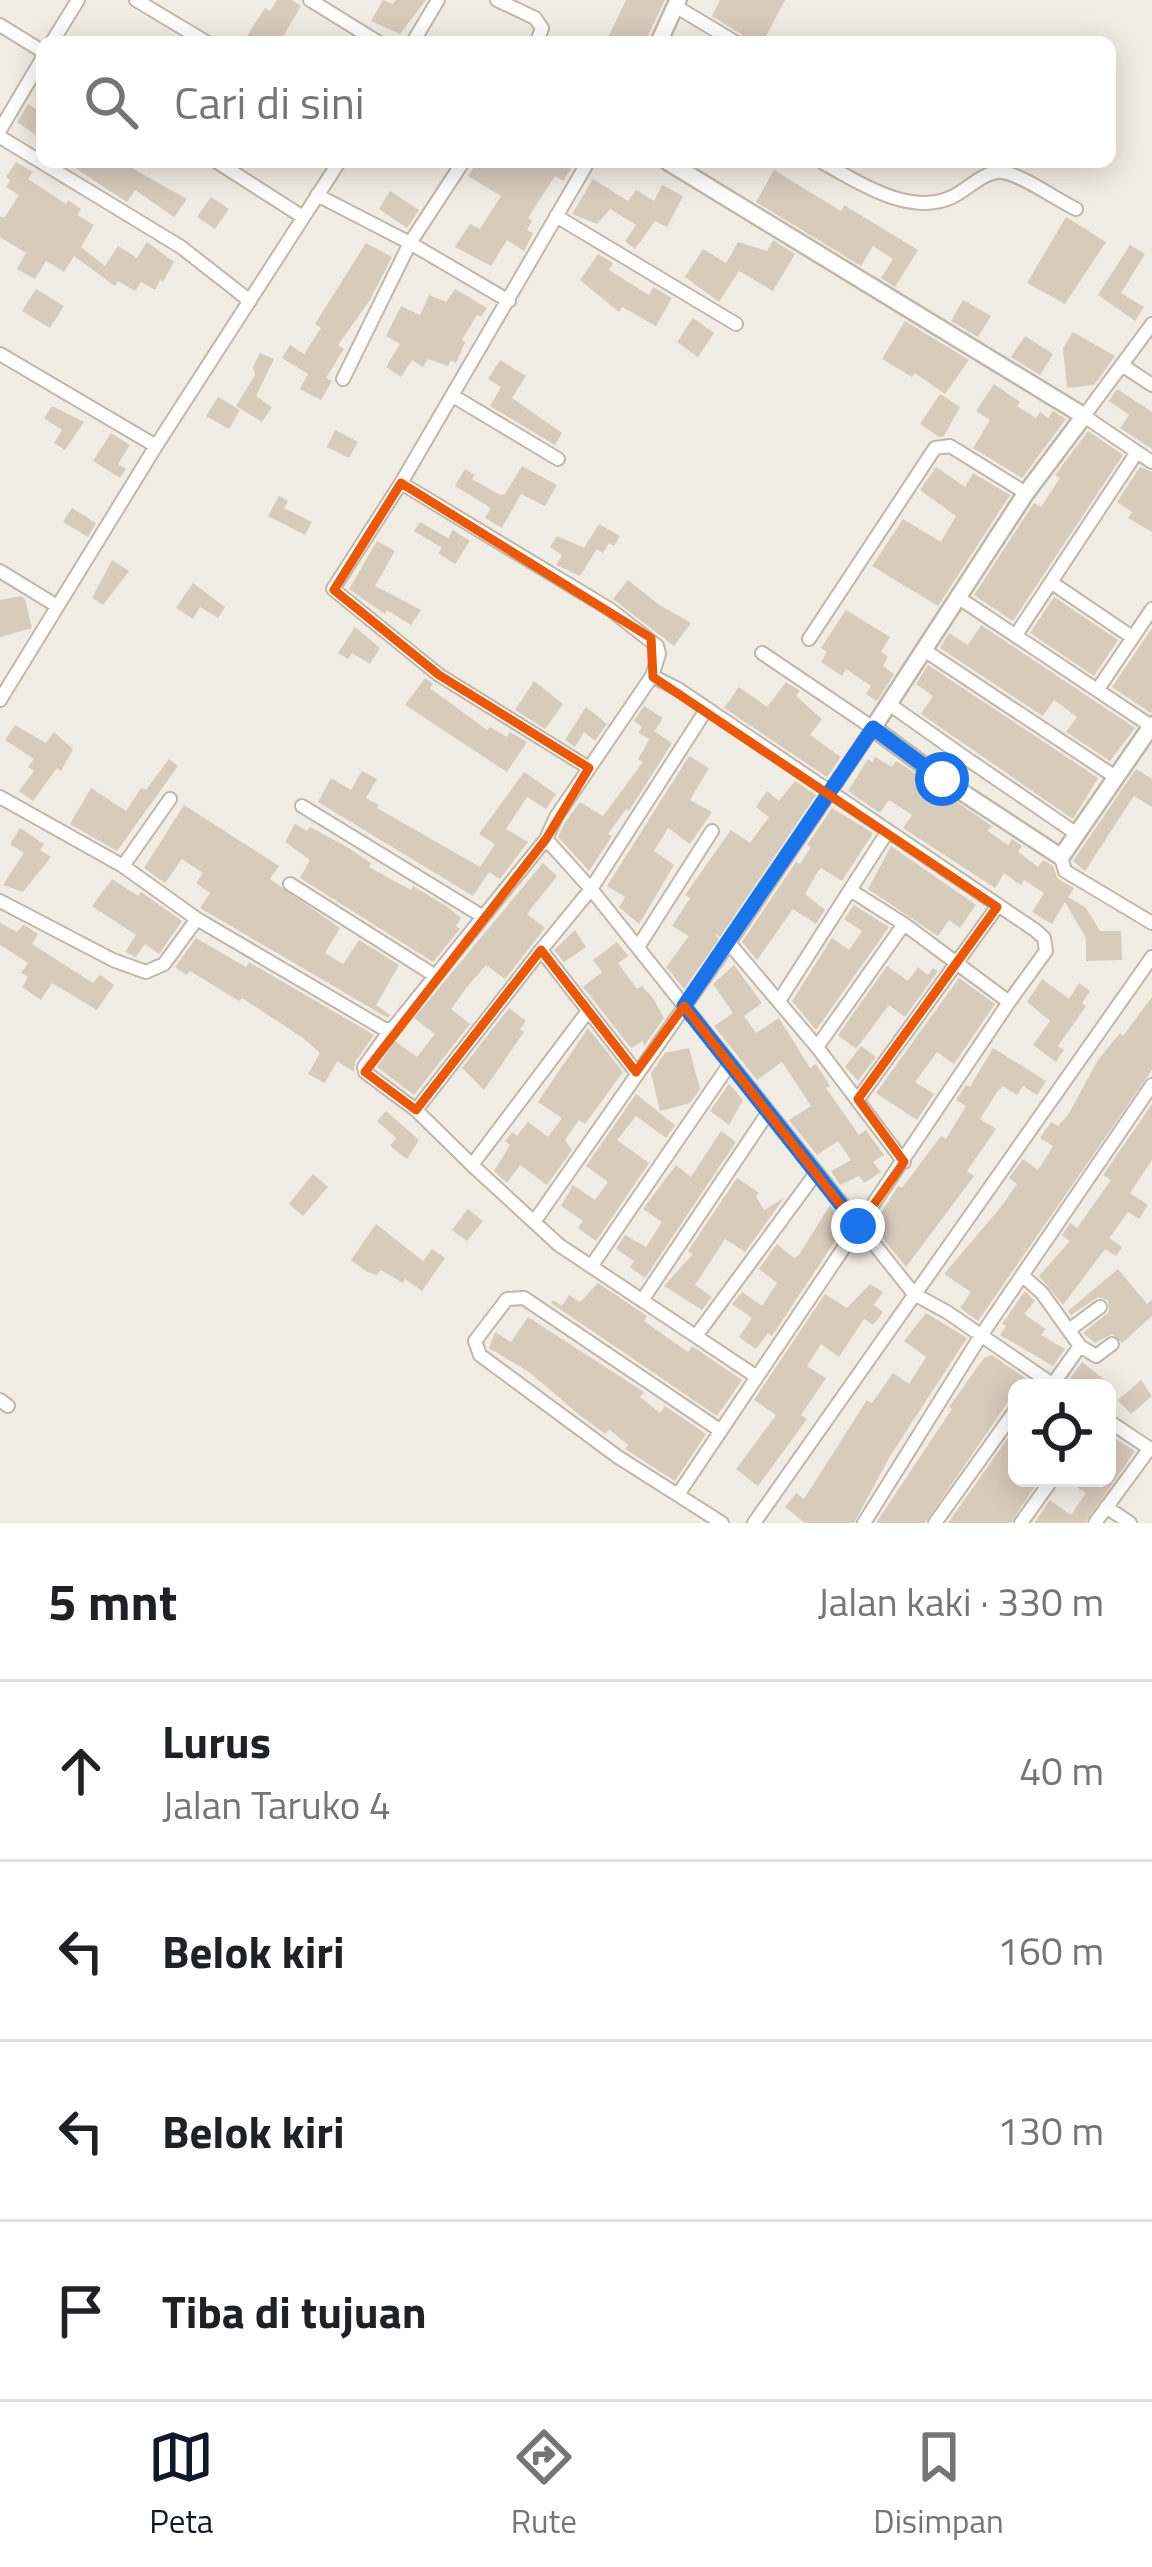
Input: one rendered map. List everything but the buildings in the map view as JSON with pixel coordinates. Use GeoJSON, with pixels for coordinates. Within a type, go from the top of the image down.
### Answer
{"type":"FeatureCollection","features":[{"type":"Feature","properties":{"kind":"street"},"geometry":{"type":"LineString","coordinates":[[56,36],[78,0]]}},
{"type":"Feature","properties":{"kind":"street"},"geometry":{"type":"LineString","coordinates":[[136,0],[196,36]]}},
{"type":"Feature","properties":{"kind":"street"},"geometry":{"type":"LineString","coordinates":[[310,0],[368,36]]}},
{"type":"Feature","properties":{"kind":"street"},"geometry":{"type":"LineString","coordinates":[[416,36],[437,0]]}},
{"type":"Feature","properties":{"kind":"street"},"geometry":{"type":"LineString","coordinates":[[497,0],[538,20],[539,36]]}},
{"type":"Feature","properties":{"kind":"street"},"geometry":{"type":"LineString","coordinates":[[662,36],[676,3],[726,36]]}},
{"type":"Feature","properties":{"kind":"street"},"geometry":{"type":"LineString","coordinates":[[0,25],[36,51]]}},
{"type":"Feature","properties":{"kind":"street"},"geometry":{"type":"LineString","coordinates":[[36,66],[0,134],[36,156]]}},
{"type":"Feature","properties":{"kind":"street"},"geometry":{"type":"LineString","coordinates":[[54,168],[181,247],[250,301]]}},
{"type":"Feature","properties":{"kind":"street"},"geometry":{"type":"LineString","coordinates":[[226,168],[303,217]]}},
{"type":"Feature","properties":{"kind":"street"},"geometry":{"type":"LineString","coordinates":[[0,700],[6,677],[57,606],[335,168]]}},
{"type":"Feature","properties":{"kind":"street"},"geometry":{"type":"LineString","coordinates":[[343,379],[410,243],[459,168]]}},
{"type":"Feature","properties":{"kind":"street"},"geometry":{"type":"LineString","coordinates":[[584,168],[401,483],[333,586],[335,593],[439,675],[589,768]]}},
{"type":"Feature","properties":{"kind":"street"},"geometry":{"type":"LineString","coordinates":[[678,168],[1152,462]]}},
{"type":"Feature","properties":{"kind":"street"},"geometry":{"type":"LineString","coordinates":[[836,168],[877,192],[925,201],[950,198],[989,174],[1004,172],[1076,209]]}},
{"type":"Feature","properties":{"kind":"street"},"geometry":{"type":"LineString","coordinates":[[317,195],[508,302]]}},
{"type":"Feature","properties":{"kind":"street"},"geometry":{"type":"LineString","coordinates":[[556,216],[736,324]]}},
{"type":"Feature","properties":{"kind":"street"},"geometry":{"type":"LineString","coordinates":[[534,1222],[729,943],[1026,493],[1152,324]]}},
{"type":"Feature","properties":{"kind":"street"},"geometry":{"type":"LineString","coordinates":[[0,354],[156,446]]}},
{"type":"Feature","properties":{"kind":"street"},"geometry":{"type":"LineString","coordinates":[[1122,365],[1152,385]]}},
{"type":"Feature","properties":{"kind":"street"},"geometry":{"type":"LineString","coordinates":[[453,396],[558,458]]}},
{"type":"Feature","properties":{"kind":"street"},"geometry":{"type":"LineString","coordinates":[[809,639],[935,448],[950,446],[1026,493]]}},
{"type":"Feature","properties":{"kind":"street"},"geometry":{"type":"LineString","coordinates":[[1016,635],[1137,452]]}},
{"type":"Feature","properties":{"kind":"street"},"geometry":{"type":"LineString","coordinates":[[401,483],[652,638],[659,654],[652,676],[546,839],[391,1029],[365,1072],[416,1111],[559,1245],[757,1377]]}},
{"type":"Feature","properties":{"kind":"street"},"geometry":{"type":"LineString","coordinates":[[0,571],[57,606]]}},
{"type":"Feature","properties":{"kind":"street"},"geometry":{"type":"LineString","coordinates":[[1052,583],[1132,637]]}},
{"type":"Feature","properties":{"kind":"street"},"geometry":{"type":"LineString","coordinates":[[959,598],[1152,726],[1061,856]]}},
{"type":"Feature","properties":{"kind":"street"},"geometry":{"type":"LineString","coordinates":[[1098,689],[1152,609]]}},
{"type":"Feature","properties":{"kind":"street"},"geometry":{"type":"LineString","coordinates":[[924,650],[1118,778]]}},
{"type":"Feature","properties":{"kind":"street"},"geometry":{"type":"LineString","coordinates":[[762,653],[1061,856],[1065,871],[1152,923]]}},
{"type":"Feature","properties":{"kind":"street"},"geometry":{"type":"LineString","coordinates":[[652,676],[1035,930],[1046,944],[1046,952],[679,1493]]}},
{"type":"Feature","properties":{"kind":"street"},"geometry":{"type":"LineString","coordinates":[[889,704],[1078,834]]}},
{"type":"Feature","properties":{"kind":"street"},"geometry":{"type":"LineString","coordinates":[[416,1111],[591,889],[706,710]]}},
{"type":"Feature","properties":{"kind":"street"},"geometry":{"type":"LineString","coordinates":[[942,779],[960,754]]}},
{"type":"Feature","properties":{"kind":"street"},"geometry":{"type":"LineString","coordinates":[[0,797],[123,866],[197,920],[391,1029]]}},
{"type":"Feature","properties":{"kind":"street"},"geometry":{"type":"LineString","coordinates":[[123,866],[170,799]]}},
{"type":"Feature","properties":{"kind":"street"},"geometry":{"type":"LineString","coordinates":[[302,806],[482,916]]}},
{"type":"Feature","properties":{"kind":"street"},"geometry":{"type":"LineString","coordinates":[[638,946],[712,831]]}},
{"type":"Feature","properties":{"kind":"street"},"geometry":{"type":"LineString","coordinates":[[778,1001],[889,831]]}},
{"type":"Feature","properties":{"kind":"street"},"geometry":{"type":"LineString","coordinates":[[546,839],[638,946],[914,1294],[947,1312],[1039,1379]]}},
{"type":"Feature","properties":{"kind":"street"},"geometry":{"type":"LineString","coordinates":[[290,884],[434,975]]}},
{"type":"Feature","properties":{"kind":"street"},"geometry":{"type":"LineString","coordinates":[[850,890],[1009,1002]]}},
{"type":"Feature","properties":{"kind":"street"},"geometry":{"type":"LineString","coordinates":[[0,901],[113,960],[146,972],[164,964],[197,920]]}},
{"type":"Feature","properties":{"kind":"street"},"geometry":{"type":"LineString","coordinates":[[858,1100],[998,907]]}},
{"type":"Feature","properties":{"kind":"street"},"geometry":{"type":"LineString","coordinates":[[818,1047],[904,924]]}},
{"type":"Feature","properties":{"kind":"street"},"geometry":{"type":"LineString","coordinates":[[729,943],[818,1047],[904,1162]]}},
{"type":"Feature","properties":{"kind":"street"},"geometry":{"type":"LineString","coordinates":[[542,950],[636,1072]]}},
{"type":"Feature","properties":{"kind":"street"},"geometry":{"type":"LineString","coordinates":[[754,1523],[1152,957]]}},
{"type":"Feature","properties":{"kind":"street"},"geometry":{"type":"LineString","coordinates":[[472,1165],[588,1011]]}},
{"type":"Feature","properties":{"kind":"street"},"geometry":{"type":"LineString","coordinates":[[592,1265],[729,1065]]}},
{"type":"Feature","properties":{"kind":"street"},"geometry":{"type":"LineString","coordinates":[[864,1523],[980,1337],[1152,1085]]}},
{"type":"Feature","properties":{"kind":"street"},"geometry":{"type":"LineString","coordinates":[[643,1299],[767,1114]]}},
{"type":"Feature","properties":{"kind":"street"},"geometry":{"type":"LineString","coordinates":[[695,1336],[816,1173]]}},
{"type":"Feature","properties":{"kind":"street"},"geometry":{"type":"LineString","coordinates":[[1022,1275],[1042,1293],[1080,1346],[1096,1356],[1112,1344]]}},
{"type":"Feature","properties":{"kind":"street"},"geometry":{"type":"LineString","coordinates":[[721,1431],[524,1298],[507,1299],[476,1342],[480,1355],[618,1456],[722,1523]]}},
{"type":"Feature","properties":{"kind":"street"},"geometry":{"type":"LineString","coordinates":[[1069,1330],[1100,1307]]}},
{"type":"Feature","properties":{"kind":"street"},"geometry":{"type":"LineString","coordinates":[[1050,1379],[1080,1346]]}},
{"type":"Feature","properties":{"kind":"street"},"geometry":{"type":"LineString","coordinates":[[935,1523],[1008,1421]]}},
{"type":"Feature","properties":{"kind":"street"},"geometry":{"type":"LineString","coordinates":[[1095,1523],[1151,1449],[1116,1426]]}},
{"type":"Feature","properties":{"kind":"street"},"geometry":{"type":"LineString","coordinates":[[1021,1523],[1047,1487]]}},
{"type":"Feature","properties":{"kind":"street"},"geometry":{"type":"LineString","coordinates":[[1106,1507],[1130,1523]]}},
{"type":"Feature","properties":{"kind":"highlighted area"},"geometry":{"type":"Polygon","coordinates":[[[401,483],[651,638],[653,677],[997,907],[858,1099],[904,1162],[858,1227],[684,1006],[636,1072],[541,950],[416,1110],[365,1072],[546,839],[589,768],[439,675],[334,590],[401,483]]]}},
{"type":"Feature","properties":{"kind":"route"},"geometry":{"type":"LineString","coordinates":[[858,1226],[684,1006],[873,728],[942,779]]}}]}
